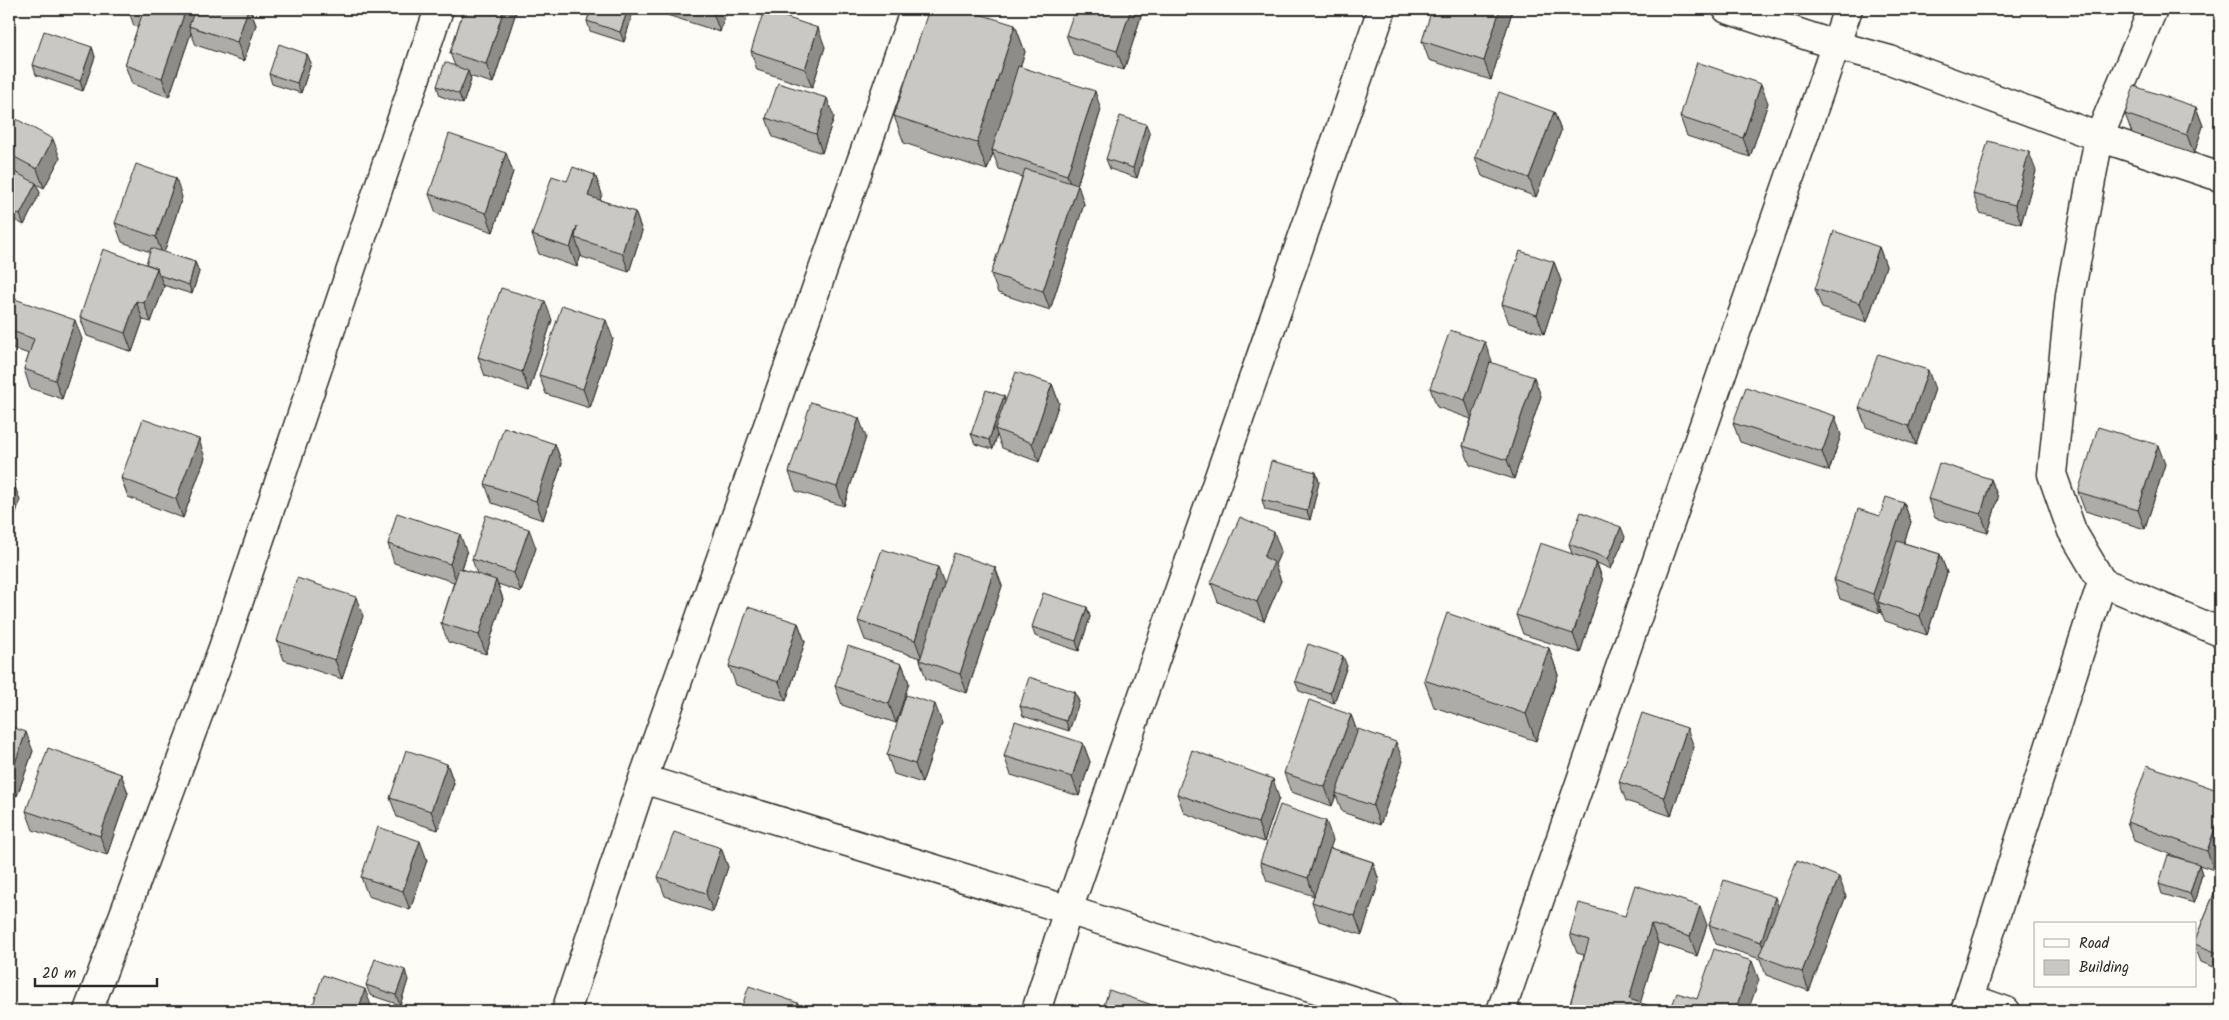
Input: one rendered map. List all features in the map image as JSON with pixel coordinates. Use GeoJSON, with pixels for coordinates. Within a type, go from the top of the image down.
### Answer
{"type":"FeatureCollection","features":[{"type":"Feature","properties":{"kind":"street"},"geometry":{"type":"LineString","coordinates":[[88,1011],[223,648],[439,9]]}},
{"type":"Feature","properties":{"kind":"street"},"geometry":{"type":"LineString","coordinates":[[566,1011],[643,779],[914,9]]}},
{"type":"Feature","properties":{"kind":"street"},"geometry":{"type":"LineString","coordinates":[[1036,1011],[1068,910],[1382,9]]}},
{"type":"Feature","properties":{"kind":"street"},"geometry":{"type":"LineString","coordinates":[[1727,9],[1835,45],[1890,60],[2099,137],[2220,177]]}},
{"type":"Feature","properties":{"kind":"street"},"geometry":{"type":"LineString","coordinates":[[1501,1011],[1848,9]]}},
{"type":"Feature","properties":{"kind":"street"},"geometry":{"type":"LineString","coordinates":[[2152,9],[2099,137],[2070,295],[2052,474],[2072,531],[2102,582],[2220,632]]}},
{"type":"Feature","properties":{"kind":"street"},"geometry":{"type":"LineString","coordinates":[[2006,1011],[1967,1005],[2102,582]]}},
{"type":"Feature","properties":{"kind":"street"},"geometry":{"type":"LineString","coordinates":[[643,779],[1068,910],[1386,1011]]}},
{"type":"Feature","properties":{"kind":"building"},"geometry":{"type":"Polygon","coordinates":[[[132,9],[186,9],[162,78],[125,65],[143,12],[132,9]]]}},
{"type":"Feature","properties":{"kind":"building"},"geometry":{"type":"Polygon","coordinates":[[[195,9],[248,9],[237,42],[189,26],[195,9]]]}},
{"type":"Feature","properties":{"kind":"building"},"geometry":{"type":"Polygon","coordinates":[[[464,9],[504,9],[486,64],[450,53],[464,9]]]}},
{"type":"Feature","properties":{"kind":"building"},"geometry":{"type":"Polygon","coordinates":[[[591,9],[628,9],[620,32],[587,21],[591,9]]]}},
{"type":"Feature","properties":{"kind":"building"},"geometry":{"type":"Polygon","coordinates":[[[701,9],[714,9],[713,13],[701,9]]]}},
{"type":"Feature","properties":{"kind":"building"},"geometry":{"type":"Polygon","coordinates":[[[929,9],[963,9],[1015,25],[977,143],[894,116],[929,9]]]}},
{"type":"Feature","properties":{"kind":"building"},"geometry":{"type":"Polygon","coordinates":[[[1075,9],[1131,9],[1117,51],[1066,35],[1075,9]]]}},
{"type":"Feature","properties":{"kind":"building"},"geometry":{"type":"Polygon","coordinates":[[[1432,9],[1500,9],[1484,61],[1422,41],[1432,9]]]}},
{"type":"Feature","properties":{"kind":"building"},"geometry":{"type":"Polygon","coordinates":[[[764,10],[818,28],[805,69],[751,51],[764,10]]]}},
{"type":"Feature","properties":{"kind":"building"},"geometry":{"type":"Polygon","coordinates":[[[44,31],[92,47],[80,81],[33,65],[44,31]]]}},
{"type":"Feature","properties":{"kind":"building"},"geometry":{"type":"Polygon","coordinates":[[[279,44],[307,54],[297,83],[269,74],[279,44]]]}},
{"type":"Feature","properties":{"kind":"building"},"geometry":{"type":"Polygon","coordinates":[[[445,62],[468,71],[459,94],[437,86],[445,62]]]}},
{"type":"Feature","properties":{"kind":"building"},"geometry":{"type":"Polygon","coordinates":[[[1697,62],[1761,84],[1743,138],[1680,117],[1697,62]]]}},
{"type":"Feature","properties":{"kind":"building"},"geometry":{"type":"Polygon","coordinates":[[[1018,66],[1095,91],[1067,175],[992,150],[1018,66]]]}},
{"type":"Feature","properties":{"kind":"building"},"geometry":{"type":"Polygon","coordinates":[[[778,83],[827,98],[816,134],[766,118],[778,83]]]}},
{"type":"Feature","properties":{"kind":"building"},"geometry":{"type":"Polygon","coordinates":[[[2134,86],[2196,107],[2187,135],[2125,114],[2134,86]]]}},
{"type":"Feature","properties":{"kind":"building"},"geometry":{"type":"Polygon","coordinates":[[[1499,92],[1554,112],[1529,178],[1475,157],[1499,92]]]}},
{"type":"Feature","properties":{"kind":"building"},"geometry":{"type":"Polygon","coordinates":[[[9,115],[53,139],[37,169],[9,154],[9,115]]]}},
{"type":"Feature","properties":{"kind":"building"},"geometry":{"type":"Polygon","coordinates":[[[1120,116],[1146,124],[1133,168],[1106,159],[1120,116]]]}},
{"type":"Feature","properties":{"kind":"building"},"geometry":{"type":"Polygon","coordinates":[[[449,134],[506,153],[486,213],[429,194],[449,134]]]}},
{"type":"Feature","properties":{"kind":"building"},"geometry":{"type":"Polygon","coordinates":[[[1988,141],[2029,152],[2015,205],[1973,194],[1988,141]]]}},
{"type":"Feature","properties":{"kind":"building"},"geometry":{"type":"Polygon","coordinates":[[[136,164],[176,178],[156,237],[115,223],[136,164]]]}},
{"type":"Feature","properties":{"kind":"building"},"geometry":{"type":"Polygon","coordinates":[[[573,167],[595,175],[588,196],[635,212],[622,253],[575,238],[577,226],[570,248],[532,235],[552,176],[567,181],[573,167]]]}},
{"type":"Feature","properties":{"kind":"building"},"geometry":{"type":"Polygon","coordinates":[[[9,169],[36,183],[20,215],[9,209],[9,169]]]}},
{"type":"Feature","properties":{"kind":"building"},"geometry":{"type":"Polygon","coordinates":[[[1025,169],[1078,185],[1043,291],[991,274],[1025,169]]]}},
{"type":"Feature","properties":{"kind":"building"},"geometry":{"type":"Polygon","coordinates":[[[1834,231],[1879,247],[1860,303],[1815,289],[1834,231]]]}},
{"type":"Feature","properties":{"kind":"building"},"geometry":{"type":"Polygon","coordinates":[[[151,248],[195,262],[189,285],[159,275],[157,268],[146,264],[151,248]]]}},
{"type":"Feature","properties":{"kind":"building"},"geometry":{"type":"Polygon","coordinates":[[[103,249],[157,268],[144,303],[136,301],[125,333],[80,317],[103,249]]]}},
{"type":"Feature","properties":{"kind":"building"},"geometry":{"type":"Polygon","coordinates":[[[1520,251],[1554,262],[1537,315],[1502,304],[1520,251]]]}},
{"type":"Feature","properties":{"kind":"building"},"geometry":{"type":"Polygon","coordinates":[[[501,288],[545,301],[522,372],[478,357],[501,288]]]}},
{"type":"Feature","properties":{"kind":"building"},"geometry":{"type":"Polygon","coordinates":[[[9,297],[75,320],[55,380],[24,369],[34,339],[9,330],[9,297]]]}},
{"type":"Feature","properties":{"kind":"building"},"geometry":{"type":"Polygon","coordinates":[[[562,305],[606,320],[583,389],[539,375],[562,305]]]}},
{"type":"Feature","properties":{"kind":"building"},"geometry":{"type":"Polygon","coordinates":[[[1450,330],[1485,342],[1465,400],[1430,388],[1450,330]]]}},
{"type":"Feature","properties":{"kind":"building"},"geometry":{"type":"Polygon","coordinates":[[[1878,354],[1928,370],[1909,426],[1859,408],[1878,354]]]}},
{"type":"Feature","properties":{"kind":"building"},"geometry":{"type":"Polygon","coordinates":[[[1490,362],[1534,377],[1507,460],[1463,446],[1490,362]]]}},
{"type":"Feature","properties":{"kind":"building"},"geometry":{"type":"Polygon","coordinates":[[[1016,372],[1052,384],[1032,443],[995,429],[1016,372]]]}},
{"type":"Feature","properties":{"kind":"building"},"geometry":{"type":"Polygon","coordinates":[[[1746,387],[1835,416],[1822,452],[1733,423],[1746,387]]]}},
{"type":"Feature","properties":{"kind":"building"},"geometry":{"type":"Polygon","coordinates":[[[986,390],[1004,396],[989,440],[971,434],[986,390]]]}},
{"type":"Feature","properties":{"kind":"building"},"geometry":{"type":"Polygon","coordinates":[[[811,402],[859,418],[837,487],[789,472],[811,402]]]}},
{"type":"Feature","properties":{"kind":"building"},"geometry":{"type":"Polygon","coordinates":[[[143,419],[199,439],[176,499],[121,478],[143,419]]]}},
{"type":"Feature","properties":{"kind":"building"},"geometry":{"type":"Polygon","coordinates":[[[504,427],[555,444],[536,501],[485,484],[504,427]]]}},
{"type":"Feature","properties":{"kind":"building"},"geometry":{"type":"Polygon","coordinates":[[[2098,427],[2158,445],[2138,510],[2078,492],[2098,427]]]}},
{"type":"Feature","properties":{"kind":"building"},"geometry":{"type":"Polygon","coordinates":[[[1271,461],[1316,472],[1307,511],[1262,500],[1271,461]]]}},
{"type":"Feature","properties":{"kind":"building"},"geometry":{"type":"Polygon","coordinates":[[[1939,463],[1991,479],[1981,514],[1928,499],[1939,463]]]}},
{"type":"Feature","properties":{"kind":"building"},"geometry":{"type":"Polygon","coordinates":[[[2220,471],[2220,482],[2217,481],[2220,471]]]}},
{"type":"Feature","properties":{"kind":"building"},"geometry":{"type":"Polygon","coordinates":[[[9,479],[13,481],[9,495],[9,479]]]}},
{"type":"Feature","properties":{"kind":"building"},"geometry":{"type":"Polygon","coordinates":[[[1886,497],[1904,503],[1873,594],[1834,580],[1858,509],[1880,516],[1886,497]]]}},
{"type":"Feature","properties":{"kind":"building"},"geometry":{"type":"Polygon","coordinates":[[[1581,512],[1621,527],[1608,559],[1569,544],[1581,512]]]}},
{"type":"Feature","properties":{"kind":"building"},"geometry":{"type":"Polygon","coordinates":[[[397,513],[460,534],[450,564],[388,544],[397,513]]]}},
{"type":"Feature","properties":{"kind":"building"},"geometry":{"type":"Polygon","coordinates":[[[486,515],[529,529],[514,573],[472,559],[486,515]]]}},
{"type":"Feature","properties":{"kind":"building"},"geometry":{"type":"Polygon","coordinates":[[[1240,517],[1274,532],[1264,557],[1274,562],[1257,602],[1211,583],[1240,517]]]}},
{"type":"Feature","properties":{"kind":"building"},"geometry":{"type":"Polygon","coordinates":[[[1897,541],[1940,554],[1920,616],[1878,602],[1897,541]]]}},
{"type":"Feature","properties":{"kind":"building"},"geometry":{"type":"Polygon","coordinates":[[[1540,543],[1596,562],[1573,634],[1516,615],[1540,543]]]}},
{"type":"Feature","properties":{"kind":"building"},"geometry":{"type":"Polygon","coordinates":[[[882,549],[938,567],[915,640],[858,621],[882,549]]]}},
{"type":"Feature","properties":{"kind":"building"},"geometry":{"type":"Polygon","coordinates":[[[954,553],[995,567],[960,674],[920,660],[954,553]]]}},
{"type":"Feature","properties":{"kind":"building"},"geometry":{"type":"Polygon","coordinates":[[[459,568],[496,580],[479,635],[441,623],[459,568]]]}},
{"type":"Feature","properties":{"kind":"building"},"geometry":{"type":"Polygon","coordinates":[[[297,578],[356,597],[335,660],[277,641],[297,578]]]}},
{"type":"Feature","properties":{"kind":"building"},"geometry":{"type":"Polygon","coordinates":[[[1043,593],[1087,607],[1076,641],[1032,627],[1043,593]]]}},
{"type":"Feature","properties":{"kind":"building"},"geometry":{"type":"Polygon","coordinates":[[[748,607],[798,623],[779,682],[729,666],[748,607]]]}},
{"type":"Feature","properties":{"kind":"building"},"geometry":{"type":"Polygon","coordinates":[[[1447,613],[1549,648],[1526,714],[1424,680],[1447,613]]]}},
{"type":"Feature","properties":{"kind":"building"},"geometry":{"type":"Polygon","coordinates":[[[1308,644],[1343,656],[1330,693],[1295,681],[1308,644]]]}},
{"type":"Feature","properties":{"kind":"building"},"geometry":{"type":"Polygon","coordinates":[[[848,646],[902,664],[889,704],[835,686],[848,646]]]}},
{"type":"Feature","properties":{"kind":"building"},"geometry":{"type":"Polygon","coordinates":[[[1029,677],[1075,692],[1066,721],[1020,706],[1029,677]]]}},
{"type":"Feature","properties":{"kind":"building"},"geometry":{"type":"Polygon","coordinates":[[[906,695],[935,704],[915,764],[887,755],[906,695]]]}},
{"type":"Feature","properties":{"kind":"building"},"geometry":{"type":"Polygon","coordinates":[[[1309,700],[1351,715],[1325,787],[1284,773],[1309,700]]]}},
{"type":"Feature","properties":{"kind":"building"},"geometry":{"type":"Polygon","coordinates":[[[1642,713],[1687,728],[1664,797],[1619,782],[1642,713]]]}},
{"type":"Feature","properties":{"kind":"building"},"geometry":{"type":"Polygon","coordinates":[[[1015,721],[1083,743],[1072,777],[1004,756],[1015,721]]]}},
{"type":"Feature","properties":{"kind":"building"},"geometry":{"type":"Polygon","coordinates":[[[9,726],[26,732],[10,777],[9,776],[9,726]]]}},
{"type":"Feature","properties":{"kind":"building"},"geometry":{"type":"Polygon","coordinates":[[[1358,729],[1396,742],[1373,806],[1336,793],[1358,729]]]}},
{"type":"Feature","properties":{"kind":"building"},"geometry":{"type":"Polygon","coordinates":[[[48,748],[121,774],[100,836],[26,811],[48,748]]]}},
{"type":"Feature","properties":{"kind":"building"},"geometry":{"type":"Polygon","coordinates":[[[406,750],[447,764],[431,811],[390,798],[406,750]]]}},
{"type":"Feature","properties":{"kind":"building"},"geometry":{"type":"Polygon","coordinates":[[[1192,750],[1273,779],[1258,823],[1177,794],[1192,750]]]}},
{"type":"Feature","properties":{"kind":"building"},"geometry":{"type":"Polygon","coordinates":[[[2147,765],[2220,791],[2220,814],[2207,851],[2127,822],[2147,765]]]}},
{"type":"Feature","properties":{"kind":"building"},"geometry":{"type":"Polygon","coordinates":[[[1280,805],[1326,821],[1308,878],[1260,862],[1280,805]]]}},
{"type":"Feature","properties":{"kind":"building"},"geometry":{"type":"Polygon","coordinates":[[[378,827],[420,841],[403,891],[361,877],[378,827]]]}},
{"type":"Feature","properties":{"kind":"building"},"geometry":{"type":"Polygon","coordinates":[[[674,832],[721,848],[706,893],[658,877],[674,832]]]}},
{"type":"Feature","properties":{"kind":"building"},"geometry":{"type":"Polygon","coordinates":[[[1330,848],[1373,862],[1355,916],[1312,902],[1330,848]]]}},
{"type":"Feature","properties":{"kind":"building"},"geometry":{"type":"Polygon","coordinates":[[[2168,855],[2199,864],[2190,894],[2159,884],[2168,855]]]}},
{"type":"Feature","properties":{"kind":"building"},"geometry":{"type":"Polygon","coordinates":[[[1797,860],[1839,877],[1802,972],[1759,956],[1797,860]]]}},
{"type":"Feature","properties":{"kind":"building"},"geometry":{"type":"Polygon","coordinates":[[[2220,879],[2220,954],[2196,944],[2196,938],[2220,879]]]}},
{"type":"Feature","properties":{"kind":"building"},"geometry":{"type":"Polygon","coordinates":[[[1724,880],[1775,897],[1761,942],[1709,925],[1724,880]]]}},
{"type":"Feature","properties":{"kind":"building"},"geometry":{"type":"Polygon","coordinates":[[[1635,885],[1700,906],[1690,937],[1651,924],[1629,999],[1653,1007],[1652,1011],[1568,1011],[1589,940],[1570,934],[1579,903],[1625,916],[1635,885]]]}},
{"type":"Feature","properties":{"kind":"building"},"geometry":{"type":"Polygon","coordinates":[[[1714,949],[1752,961],[1735,1011],[1670,1011],[1677,993],[1697,999],[1714,949]]]}},
{"type":"Feature","properties":{"kind":"building"},"geometry":{"type":"Polygon","coordinates":[[[375,959],[405,970],[396,995],[366,985],[375,959]]]}},
{"type":"Feature","properties":{"kind":"building"},"geometry":{"type":"Polygon","coordinates":[[[323,975],[365,989],[358,1011],[311,1011],[323,975]]]}},
{"type":"Feature","properties":{"kind":"building"},"geometry":{"type":"Polygon","coordinates":[[[749,986],[798,1003],[795,1011],[740,1011],[749,986]]]}},
{"type":"Feature","properties":{"kind":"building"},"geometry":{"type":"Polygon","coordinates":[[[1109,990],[1158,1007],[1157,1011],[1102,1011],[1109,990]]]}}]}
